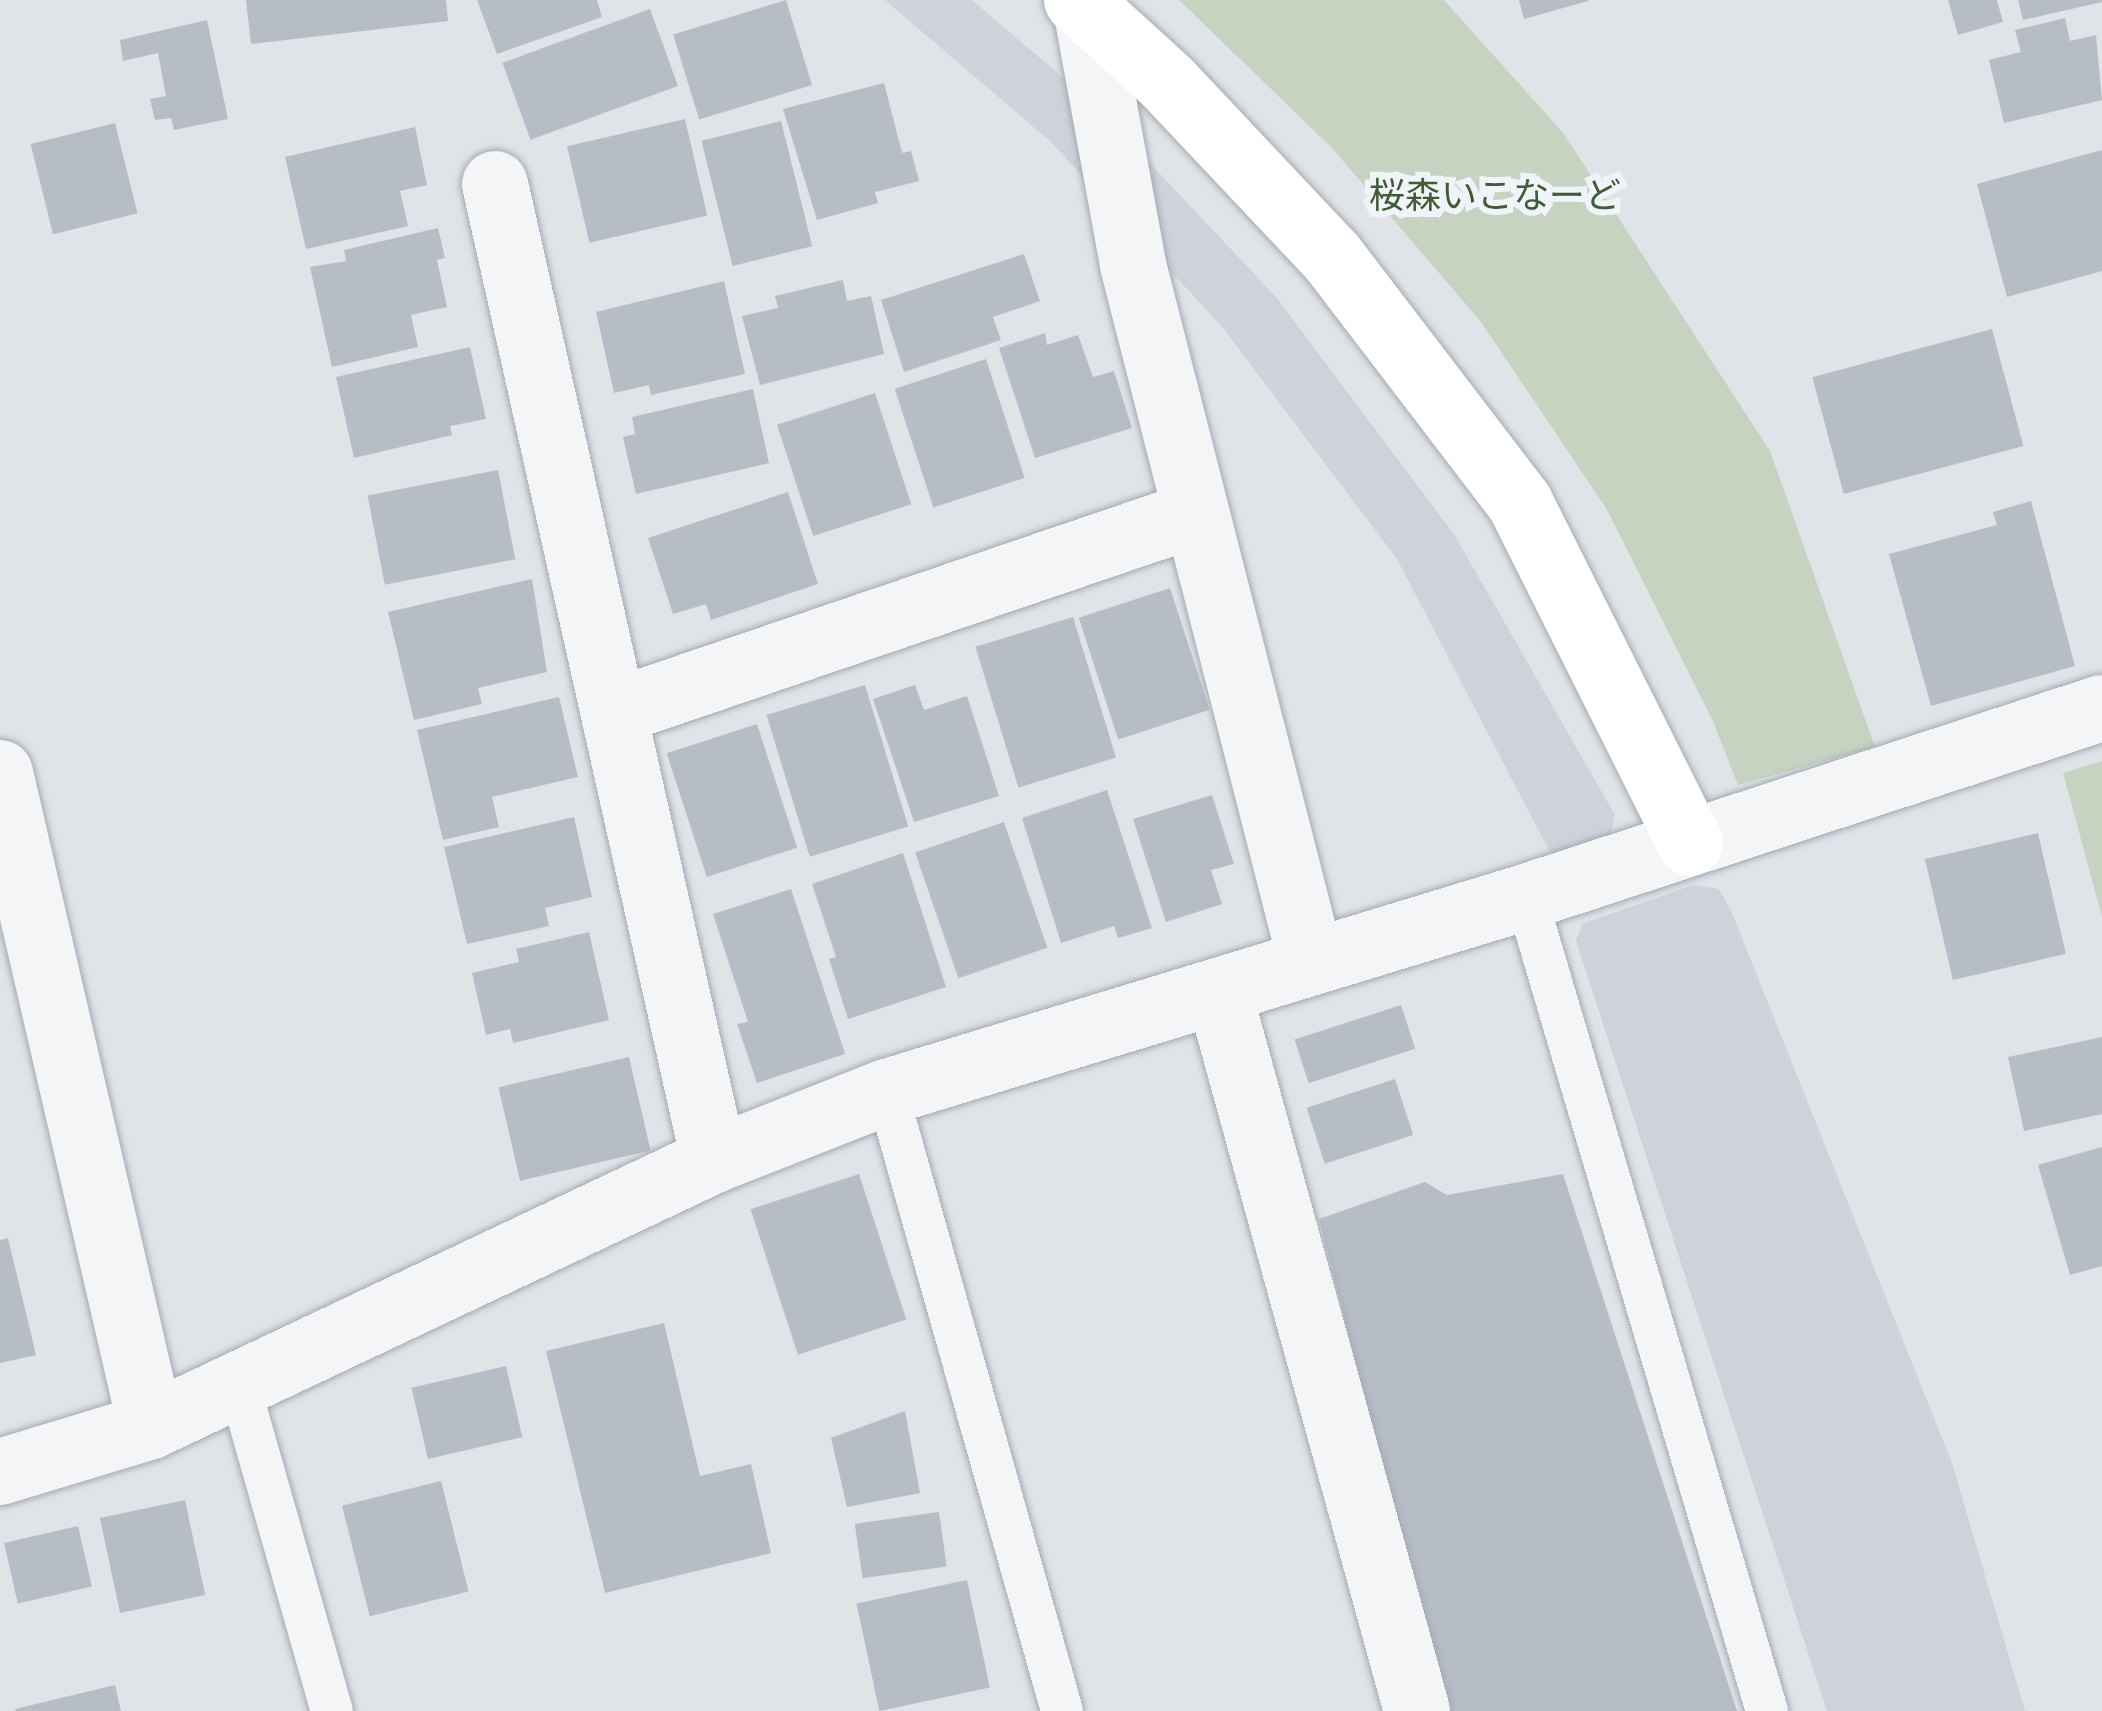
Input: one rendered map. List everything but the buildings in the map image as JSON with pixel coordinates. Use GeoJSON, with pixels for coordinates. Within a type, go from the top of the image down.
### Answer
{"type":"FeatureCollection","features":[{"type":"Feature","properties":{"kind":"street"},"geometry":{"type":"LineString","coordinates":[[1081,4],[1133,265],[1311,961]]}},
{"type":"Feature","properties":{"kind":"street"},"geometry":{"type":"LineString","coordinates":[[1081,4],[1167,82],[1332,257],[1520,502],[1690,843]]}},
{"type":"Feature","properties":{"kind":"street"},"geometry":{"type":"LineString","coordinates":[[495,184],[714,1160]]}},
{"type":"Feature","properties":{"kind":"street"},"geometry":{"type":"LineString","coordinates":[[614,712],[1195,514]]}},
{"type":"Feature","properties":{"kind":"street"},"geometry":{"type":"LineString","coordinates":[[0,1472],[151,1426],[714,1160],[887,1092],[1526,897],[2102,708]]}},
{"type":"Feature","properties":{"kind":"street"},"geometry":{"type":"LineString","coordinates":[[0,773],[151,1426]]}},
{"type":"Feature","properties":{"kind":"street"},"geometry":{"type":"LineString","coordinates":[[1219,993],[1417,1711]]}},
{"type":"Feature","properties":{"kind":"lane"},"geometry":{"type":"LineString","coordinates":[[1526,897],[1767,1711]]}},
{"type":"Feature","properties":{"kind":"lane"},"geometry":{"type":"LineString","coordinates":[[887,1092],[1062,1711]]}},
{"type":"Feature","properties":{"kind":"lane"},"geometry":{"type":"LineString","coordinates":[[239,1385],[332,1711]]}},
{"type":"Feature","properties":{"kind":"shaded area"},"geometry":{"type":"Polygon","coordinates":[[[885,0],[972,0],[1095,105],[1276,297],[1454,534],[1615,815],[1610,838],[1553,858],[1397,559],[1224,329],[1051,142],[885,0]]]}},
{"type":"Feature","properties":{"kind":"shaded area"},"geometry":{"type":"Polygon","coordinates":[[[1693,885],[1719,889],[1732,913],[1952,1463],[2025,1711],[1827,1711],[1576,941],[1582,924],[1693,885]]]}},
{"type":"Feature","properties":{"kind":"green space","name":"桜森いこなーど"},"geometry":{"type":"Polygon","coordinates":[[[1179,0],[1444,0],[1564,134],[1770,451],[1875,747],[1738,785],[1712,719],[1606,508],[1481,322],[1332,148],[1179,0]]]}},
{"type":"Feature","properties":{"kind":"green space"},"geometry":{"type":"Polygon","coordinates":[[[2102,761],[2102,917],[2063,773],[2102,761]]]}}]}
